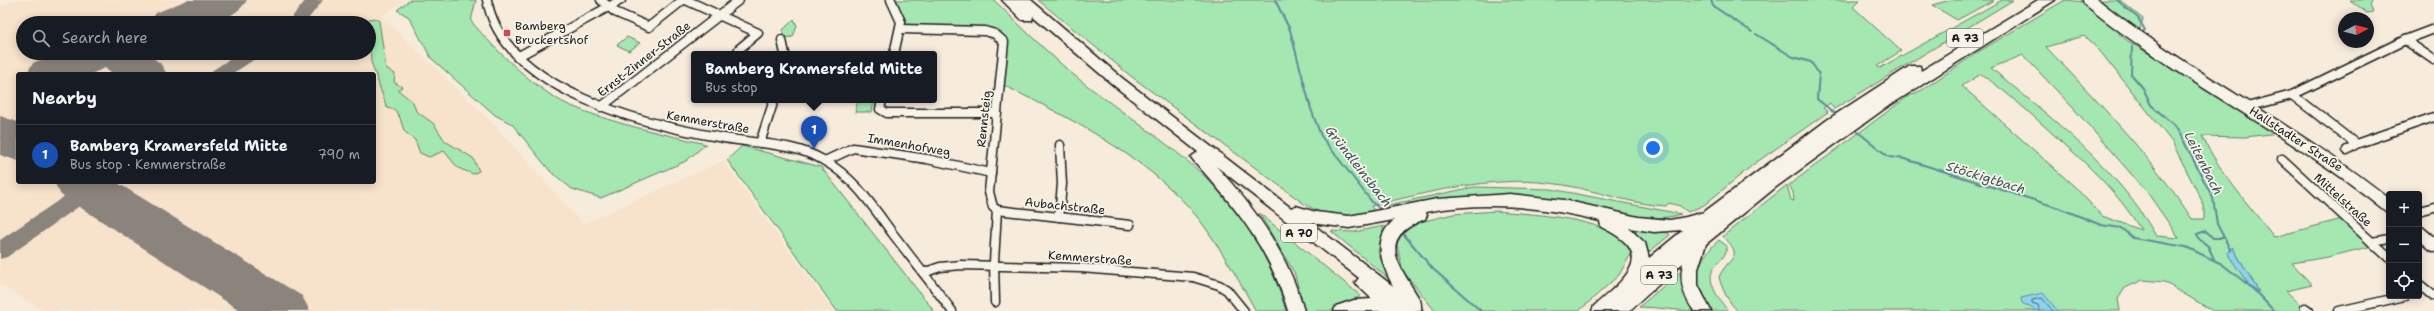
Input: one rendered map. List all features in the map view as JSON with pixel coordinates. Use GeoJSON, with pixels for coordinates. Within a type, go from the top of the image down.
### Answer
{"type":"FeatureCollection","features":[{"type":"Feature","properties":{"kind":"highway","name":"A 70"},"geometry":{"type":"LineString","coordinates":[[1009,0],[1074,58],[1199,157],[1337,261],[1397,311]]}},
{"type":"Feature","properties":{"kind":"highway","name":"A 70"},"geometry":{"type":"LineString","coordinates":[[1023,0],[1117,81],[1282,207],[1414,311]]}},
{"type":"Feature","properties":{"kind":"highway","name":"A 73"},"geometry":{"type":"LineString","coordinates":[[1600,311],[1634,280],[1715,216],[1830,132],[1891,90],[2029,0]]}},
{"type":"Feature","properties":{"kind":"highway","name":"A 73"},"geometry":{"type":"LineString","coordinates":[[1907,80],[2048,0]]}},
{"type":"Feature","properties":{"kind":"highway"},"geometry":{"type":"LineString","coordinates":[[1199,157],[1244,209],[1269,242],[1288,284],[1296,311]]}},
{"type":"Feature","properties":{"kind":"highway"},"geometry":{"type":"LineString","coordinates":[[1418,311],[1389,262],[1387,244],[1397,222],[1460,201],[1500,200],[1536,202],[1572,207],[1653,227],[1693,234]]}},
{"type":"Feature","properties":{"kind":"highway"},"geometry":{"type":"LineString","coordinates":[[1282,207],[1330,223],[1352,224],[1379,219],[1397,222],[1428,213],[1506,207],[1555,211],[1604,222],[1624,231],[1636,243],[1641,261],[1634,280]]}},
{"type":"Feature","properties":{"kind":"highway"},"geometry":{"type":"LineString","coordinates":[[1703,311],[1691,292],[1688,280],[1688,271],[1693,234],[1715,216]]}},
{"type":"Feature","properties":{"kind":"highway","name":"A 73"},"geometry":{"type":"LineString","coordinates":[[1618,311],[1693,234]]}},
{"type":"Feature","properties":{"kind":"highway"},"geometry":{"type":"LineString","coordinates":[[1342,311],[1350,307],[1368,305],[1391,311]]}},
{"type":"Feature","properties":{"kind":"street","name":"Kemmerstraße"},"geometry":{"type":"LineString","coordinates":[[487,0],[496,29],[504,43],[517,57],[548,79],[601,107],[665,127],[795,148],[825,161],[842,172],[860,189],[952,311]]}},
{"type":"Feature","properties":{"kind":"street"},"geometry":{"type":"LineString","coordinates":[[601,0],[608,7]]}},
{"type":"Feature","properties":{"kind":"street"},"geometry":{"type":"LineString","coordinates":[[517,57],[621,0]]}},
{"type":"Feature","properties":{"kind":"street","name":"Ernst-Zinner-Straße"},"geometry":{"type":"LineString","coordinates":[[608,7],[614,12],[649,27],[684,0],[720,14],[758,33],[738,51]]}},
{"type":"Feature","properties":{"kind":"street","name":"Ernst-Zinner-Straße"},"geometry":{"type":"LineString","coordinates":[[601,107],[739,0]]}},
{"type":"Feature","properties":{"kind":"street"},"geometry":{"type":"LineString","coordinates":[[891,0],[901,22],[901,29],[895,51]]}},
{"type":"Feature","properties":{"kind":"street","name":"Hallstadter Straße"},"geometry":{"type":"LineString","coordinates":[[2089,0],[2140,41],[2327,158],[2386,204]]}},
{"type":"Feature","properties":{"kind":"street","name":"Rennsteig"},"geometry":{"type":"LineString","coordinates":[[901,29],[985,31],[1000,37],[1004,48],[989,192],[993,207],[998,210]]}},
{"type":"Feature","properties":{"kind":"street"},"geometry":{"type":"LineString","coordinates":[[2247,107],[2292,95],[2405,40],[2434,29]]}},
{"type":"Feature","properties":{"kind":"street"},"geometry":{"type":"LineString","coordinates":[[782,40],[784,51]]}},
{"type":"Feature","properties":{"kind":"street"},"geometry":{"type":"LineString","coordinates":[[2405,40],[2434,60]]}},
{"type":"Feature","properties":{"kind":"street"},"geometry":{"type":"LineString","coordinates":[[2292,95],[2356,144]]}},
{"type":"Feature","properties":{"kind":"street"},"geometry":{"type":"LineString","coordinates":[[760,142],[773,103]]}},
{"type":"Feature","properties":{"kind":"street"},"geometry":{"type":"LineString","coordinates":[[881,103],[880,109],[887,113],[997,113]]}},
{"type":"Feature","properties":{"kind":"street"},"geometry":{"type":"LineString","coordinates":[[2347,150],[2356,144],[2434,117]]}},
{"type":"Feature","properties":{"kind":"street"},"geometry":{"type":"LineString","coordinates":[[1059,217],[1062,184],[1060,145]]}},
{"type":"Feature","properties":{"kind":"street","name":"Immenhofweg"},"geometry":{"type":"LineString","coordinates":[[825,161],[853,148],[928,159],[991,173]]}},
{"type":"Feature","properties":{"kind":"street","name":"Mittelstraße"},"geometry":{"type":"LineString","coordinates":[[2282,159],[2386,255]]}},
{"type":"Feature","properties":{"kind":"street"},"geometry":{"type":"LineString","coordinates":[[2422,209],[2434,207]]}},
{"type":"Feature","properties":{"kind":"street"},"geometry":{"type":"LineString","coordinates":[[995,302],[994,266],[998,210]]}},
{"type":"Feature","properties":{"kind":"street","name":"Aubachstraße"},"geometry":{"type":"LineString","coordinates":[[998,210],[1130,225]]}},
{"type":"Feature","properties":{"kind":"street"},"geometry":{"type":"LineString","coordinates":[[2422,235],[2434,245]]}},
{"type":"Feature","properties":{"kind":"street"},"geometry":{"type":"LineString","coordinates":[[2372,242],[2386,240]]}},
{"type":"Feature","properties":{"kind":"street","name":"Kemmerstraße"},"geometry":{"type":"LineString","coordinates":[[923,273],[953,265],[1082,268],[1192,277],[1219,284],[1227,290],[1244,311]]}},
{"type":"Feature","properties":{"kind":"street"},"geometry":{"type":"LineString","coordinates":[[2423,292],[2434,296]]}},
{"type":"Feature","properties":{"kind":"street"},"geometry":{"type":"LineString","coordinates":[[2339,311],[2392,299]]}},
{"type":"Feature","properties":{"kind":"shaded area"},"geometry":{"type":"Polygon","coordinates":[[[15,0],[405,0],[381,16],[495,126],[583,224],[723,161],[833,311],[44,311],[0,284],[0,7],[15,0]]]}},
{"type":"Feature","properties":{"kind":"green space"},"geometry":{"type":"Polygon","coordinates":[[[410,0],[476,0],[471,21],[503,56],[543,90],[569,105],[602,118],[706,144],[686,161],[601,198],[572,189],[550,171],[512,124],[495,115],[431,58],[409,17],[397,10],[410,0]]]}},
{"type":"Feature","properties":{"kind":"green space"},"geometry":{"type":"Polygon","coordinates":[[[895,0],[994,0],[1069,71],[1176,151],[1196,168],[1233,206],[1258,242],[1277,283],[1286,311],[1256,311],[1233,270],[1207,230],[1188,207],[1166,185],[1141,165],[1086,129],[1003,85],[1001,35],[910,28],[895,0]]]}},
{"type":"Feature","properties":{"kind":"green space"},"geometry":{"type":"Polygon","coordinates":[[[1038,0],[1860,0],[1853,7],[1901,51],[1877,66],[1880,68],[2002,0],[2013,0],[1834,109],[1830,103],[1823,108],[1828,112],[1754,164],[1704,205],[1688,212],[1680,206],[1669,203],[1666,206],[1651,205],[1564,185],[1527,181],[1482,184],[1437,191],[1371,206],[1376,214],[1347,217],[1330,215],[1303,203],[1132,77],[1038,0]]]}},
{"type":"Feature","properties":{"kind":"green space"},"geometry":{"type":"Polygon","coordinates":[[[1951,0],[1994,0],[1957,20],[1932,5],[1951,0]]]}},
{"type":"Feature","properties":{"kind":"green space"},"geometry":{"type":"Polygon","coordinates":[[[2065,0],[2085,2],[2120,31],[2119,34],[2128,41],[2279,133],[2245,137],[2202,136],[2209,150],[2226,176],[2274,237],[2342,219],[2372,246],[2328,257],[2292,263],[2312,285],[2286,291],[2307,311],[2213,311],[2164,282],[2143,280],[2125,288],[2118,299],[2120,311],[1738,311],[1731,304],[1719,277],[1734,254],[1730,244],[1723,236],[1787,185],[1791,200],[1794,201],[1793,192],[1789,185],[1907,97],[1922,90],[1978,52],[2065,0]],[[2084,36],[2046,47],[2142,152],[2192,219],[2204,219],[2204,205],[2172,142],[2099,50],[2084,36]],[[2023,55],[1991,68],[2059,125],[2102,166],[2140,211],[2156,236],[2179,238],[2147,192],[2075,110],[2023,55]],[[1981,74],[1962,86],[2075,187],[2102,216],[2141,230],[2122,203],[2101,179],[2028,111],[2000,88],[1981,74]],[[2233,248],[2229,256],[2249,285],[2258,291],[2233,248]]]}},
{"type":"Feature","properties":{"kind":"green space"},"geometry":{"type":"Polygon","coordinates":[[[2095,0],[2120,0],[2143,19],[2140,29],[2131,29],[2095,0]]]}},
{"type":"Feature","properties":{"kind":"green space"},"geometry":{"type":"Polygon","coordinates":[[[2350,0],[2373,0],[2370,6],[2373,12],[2366,12],[2350,0]]]}},
{"type":"Feature","properties":{"kind":"green space"},"geometry":{"type":"Polygon","coordinates":[[[376,19],[379,21],[386,68],[395,74],[394,82],[402,87],[398,90],[413,102],[416,111],[434,124],[445,141],[473,158],[479,171],[473,174],[458,168],[444,151],[429,157],[420,153],[415,140],[404,131],[400,118],[395,110],[387,108],[376,76],[376,72],[374,72],[371,60],[376,60],[376,19]]]}},
{"type":"Feature","properties":{"kind":"green space"},"geometry":{"type":"Polygon","coordinates":[[[794,19],[797,26],[793,37],[783,38],[783,30],[794,19]]]}},
{"type":"Feature","properties":{"kind":"green space"},"geometry":{"type":"Polygon","coordinates":[[[627,37],[640,43],[629,51],[617,45],[627,37]]]}},
{"type":"Feature","properties":{"kind":"green space"},"geometry":{"type":"Polygon","coordinates":[[[857,103],[874,103],[872,112],[855,112],[857,103]]]}},
{"type":"Feature","properties":{"kind":"green space"},"geometry":{"type":"Polygon","coordinates":[[[742,146],[821,167],[934,311],[837,311],[727,160],[742,146]]]}},
{"type":"Feature","properties":{"kind":"green space"},"geometry":{"type":"Polygon","coordinates":[[[1474,187],[1551,189],[1681,214],[1667,217],[1632,215],[1557,199],[1503,195],[1446,199],[1390,210],[1388,205],[1474,187]]]}},
{"type":"Feature","properties":{"kind":"green space"},"geometry":{"type":"Polygon","coordinates":[[[1496,211],[1561,218],[1594,225],[1621,238],[1632,252],[1619,275],[1579,311],[1435,311],[1403,271],[1396,241],[1408,225],[1453,214],[1496,211]]]}},
{"type":"Feature","properties":{"kind":"green space"},"geometry":{"type":"Polygon","coordinates":[[[1259,213],[1361,296],[1332,311],[1305,311],[1294,272],[1259,213]]]}},
{"type":"Feature","properties":{"kind":"green space"},"geometry":{"type":"Polygon","coordinates":[[[1624,225],[1668,233],[1670,235],[1649,252],[1646,251],[1637,234],[1624,225]]]}},
{"type":"Feature","properties":{"kind":"green space"},"geometry":{"type":"Polygon","coordinates":[[[1384,226],[1378,252],[1389,279],[1331,231],[1354,232],[1384,226]]]}},
{"type":"Feature","properties":{"kind":"green space"},"geometry":{"type":"Polygon","coordinates":[[[1719,240],[1727,246],[1726,252],[1712,271],[1711,276],[1714,289],[1720,301],[1728,311],[1711,311],[1704,300],[1698,282],[1697,274],[1699,266],[1710,249],[1719,240]]]}},
{"type":"Feature","properties":{"kind":"green space"},"geometry":{"type":"Polygon","coordinates":[[[1680,272],[1697,311],[1639,307],[1680,272]]]}},
{"type":"Feature","properties":{"kind":"water"},"geometry":{"type":"Polygon","coordinates":[[[2233,247],[2259,292],[2249,285],[2229,256],[2228,251],[2233,247]]]}},
{"type":"Feature","properties":{"kind":"water"},"geometry":{"type":"Polygon","coordinates":[[[2043,293],[2058,311],[2037,311],[2022,303],[2021,298],[2043,293]]]}},
{"type":"Feature","properties":{"kind":"waterway","name":"Gründleinsbach"},"geometry":{"type":"LineString","coordinates":[[1275,0],[1290,30],[1311,109],[1321,136],[1372,202],[1382,211]]}},
{"type":"Feature","properties":{"kind":"waterway","name":"Stöckigtbach"},"geometry":{"type":"LineString","coordinates":[[1711,0],[1713,6],[1752,32]]}},
{"type":"Feature","properties":{"kind":"waterway","name":"Leitenbach"},"geometry":{"type":"LineString","coordinates":[[2117,0],[2138,18],[2145,30],[2141,33]]}},
{"type":"Feature","properties":{"kind":"waterway","name":"Stöckigtbach"},"geometry":{"type":"LineString","coordinates":[[1756,34],[1793,57],[1811,62],[1819,74],[1817,99],[1837,115]]}},
{"type":"Feature","properties":{"kind":"waterway","name":"Leitenbach"},"geometry":{"type":"LineString","coordinates":[[2132,47],[2131,74],[2143,88],[2151,105],[2175,126],[2181,136],[2213,198],[2217,224],[2231,251]]}},
{"type":"Feature","properties":{"kind":"waterway","name":"Stöckigtbach"},"geometry":{"type":"LineString","coordinates":[[1853,128],[1889,157],[1905,159],[2059,208],[2101,225],[2121,228],[2133,238],[2186,247],[2222,264],[2252,288],[2274,311]]}},
{"type":"Feature","properties":{"kind":"waterway","name":"Gründleinsbach"},"geometry":{"type":"LineString","coordinates":[[1401,231],[1433,269],[1481,311]]}},
{"type":"Feature","properties":{"kind":"waterway"},"geometry":{"type":"LineString","coordinates":[[2214,259],[2208,246],[2199,239],[2197,234],[2206,231],[2213,238],[2223,238]]}},
{"type":"Feature","properties":{"kind":"taxiway"},"geometry":{"type":"LineString","coordinates":[[302,16],[315,0]]}},
{"type":"Feature","properties":{"kind":"taxiway"},"geometry":{"type":"LineString","coordinates":[[222,72],[241,60]]}},
{"type":"Feature","properties":{"kind":"taxiway"},"geometry":{"type":"LineString","coordinates":[[75,199],[82,190],[79,184]]}},
{"type":"Feature","properties":{"kind":"taxiway"},"geometry":{"type":"LineString","coordinates":[[75,199],[90,195],[102,197]]}},
{"type":"Feature","properties":{"kind":"taxiway"},"geometry":{"type":"LineString","coordinates":[[0,251],[75,199]]}},
{"type":"Feature","properties":{"kind":"runway"},"geometry":{"type":"LineString","coordinates":[[188,16],[226,0]]}},
{"type":"Feature","properties":{"kind":"runway"},"geometry":{"type":"LineString","coordinates":[[54,72],[82,60]]}},
{"type":"Feature","properties":{"kind":"runway"},"geometry":{"type":"LineString","coordinates":[[125,60],[141,72]]}},
{"type":"Feature","properties":{"kind":"runway"},"geometry":{"type":"LineString","coordinates":[[0,133],[16,143]]}},
{"type":"Feature","properties":{"kind":"runway"},"geometry":{"type":"LineString","coordinates":[[81,184],[283,311]]}},
{"type":"Feature","properties":{"kind":"place","name":"Bamberg Bruckertshof"},"geometry":{"type":"Point","coordinates":[507,33]}},
{"type":"Feature","properties":{"kind":"place","name":"Bamberg Kramersfeld Mitte"},"geometry":{"type":"Point","coordinates":[814,149]}}]}
